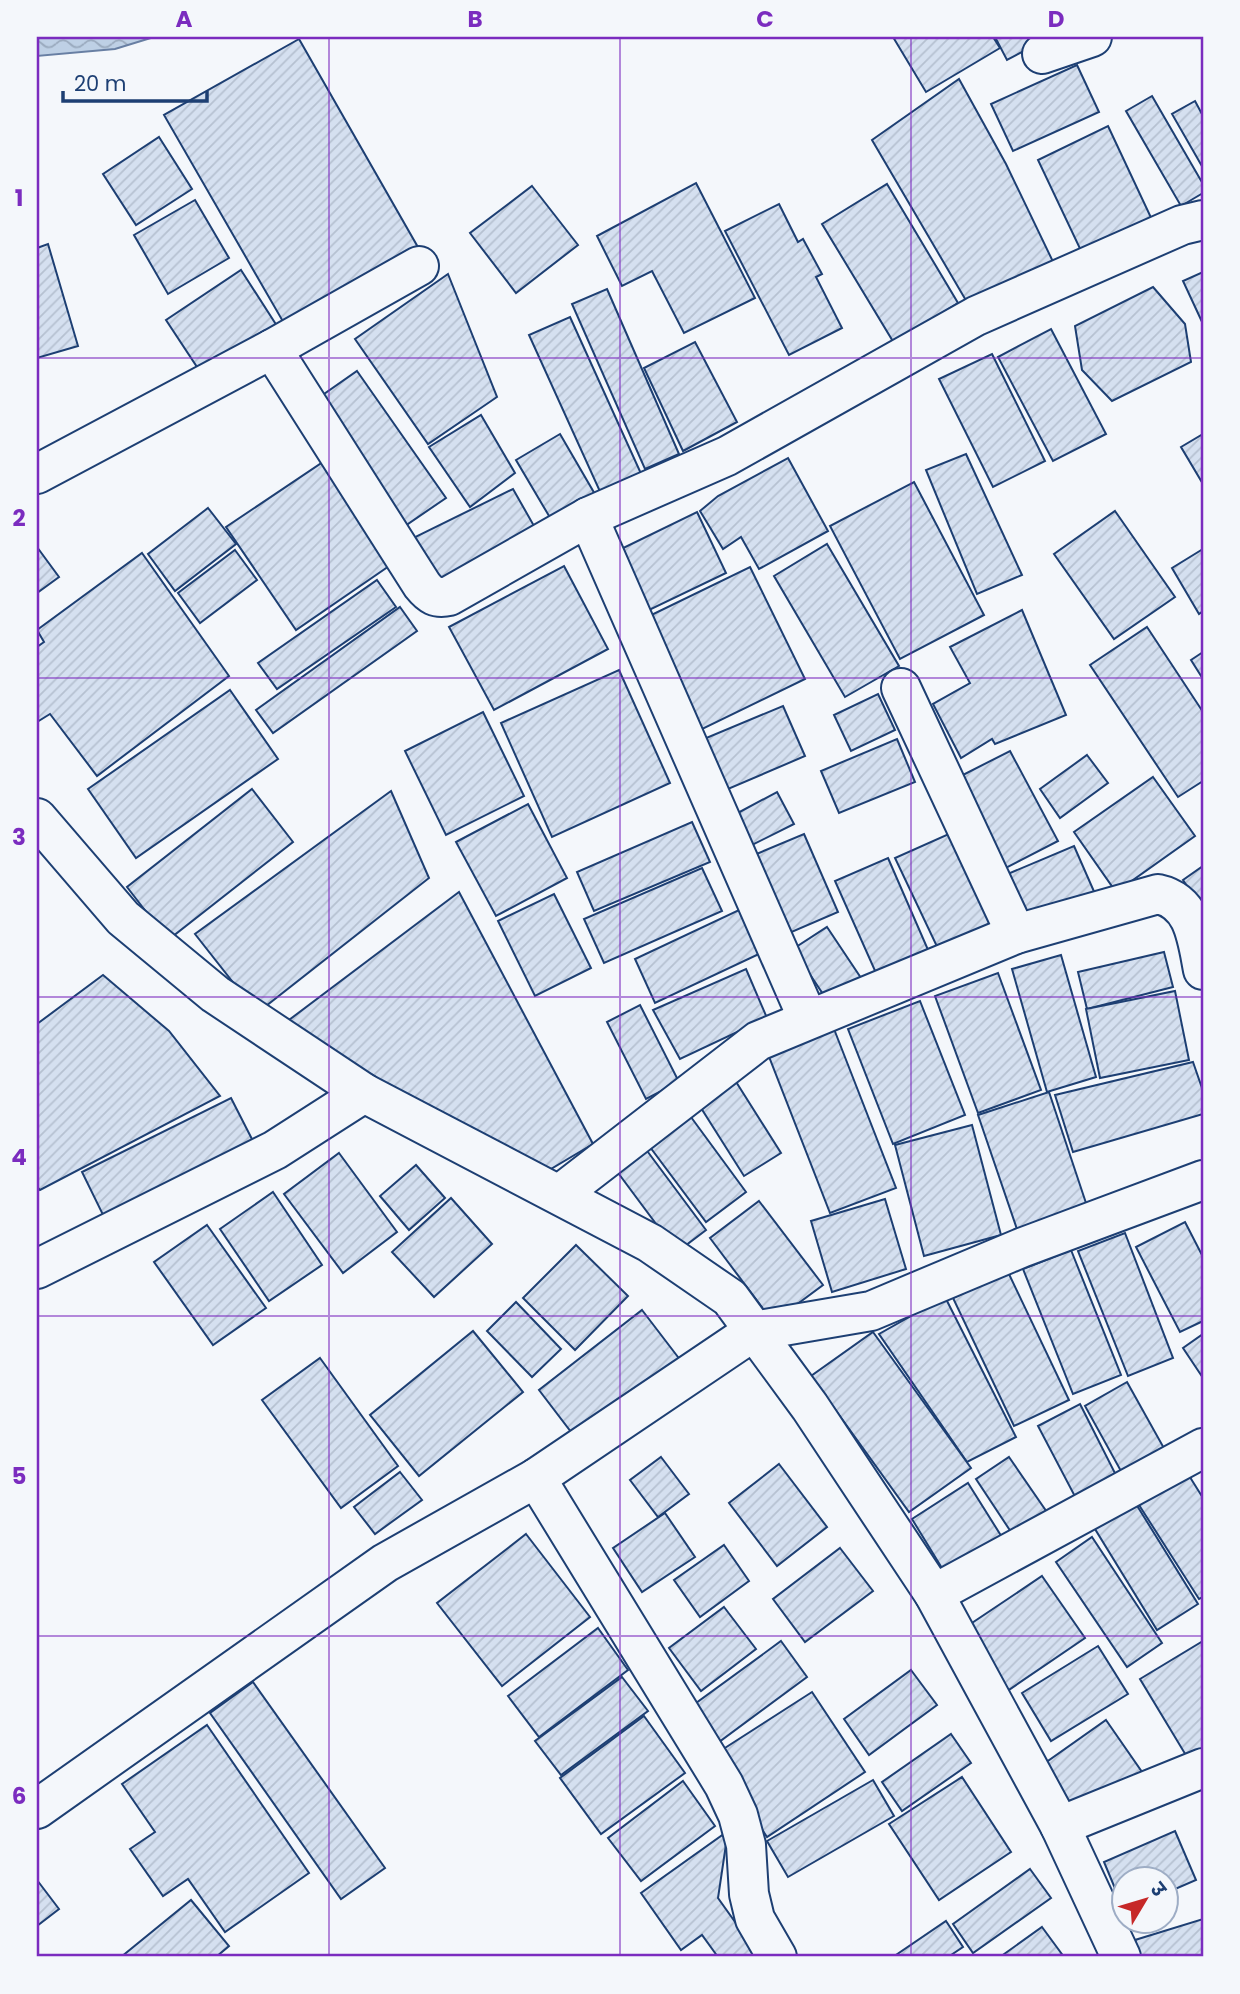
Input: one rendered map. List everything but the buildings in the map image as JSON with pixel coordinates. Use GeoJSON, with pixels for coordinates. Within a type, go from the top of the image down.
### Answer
{"type":"FeatureCollection","features":[{"type":"Feature","properties":{"kind":"street"},"geometry":{"type":"LineString","coordinates":[[1042,54],[1092,37]]}},
{"type":"Feature","properties":{"kind":"street"},"geometry":{"type":"LineString","coordinates":[[272,349],[422,584],[436,597],[449,596],[588,517],[727,456],[976,316],[1182,225],[1203,220]]}},
{"type":"Feature","properties":{"kind":"street"},"geometry":{"type":"LineString","coordinates":[[37,474],[272,349],[419,266]]}},
{"type":"Feature","properties":{"kind":"street"},"geometry":{"type":"LineString","coordinates":[[588,517],[808,1020]]}},
{"type":"Feature","properties":{"kind":"street"},"geometry":{"type":"LineString","coordinates":[[901,688],[1016,934]]}},
{"type":"Feature","properties":{"kind":"street"},"geometry":{"type":"LineString","coordinates":[[37,818],[123,918],[215,994],[364,1093],[650,1243],[730,1298],[810,1407],[934,1594],[1060,1826],[1121,1957]]}},
{"type":"Feature","properties":{"kind":"street"},"geometry":{"type":"LineString","coordinates":[[560,1194],[758,1041],[1016,934],[1158,894],[1172,897],[1190,918],[1203,970]]}},
{"type":"Feature","properties":{"kind":"street"},"geometry":{"type":"LineString","coordinates":[[37,1269],[275,1150],[364,1093]]}},
{"type":"Feature","properties":{"kind":"street"},"geometry":{"type":"LineString","coordinates":[[37,1810],[384,1563],[536,1478],[754,1331],[871,1311],[1021,1248],[1203,1180]]}},
{"type":"Feature","properties":{"kind":"street"},"geometry":{"type":"LineString","coordinates":[[934,1594],[1203,1448]]}},
{"type":"Feature","properties":{"kind":"street"},"geometry":{"type":"LineString","coordinates":[[536,1478],[724,1785],[738,1815],[746,1845],[749,1894],[755,1919],[778,1957]]}},
{"type":"Feature","properties":{"kind":"street"},"geometry":{"type":"LineString","coordinates":[[1060,1826],[1203,1768]]}},
{"type":"Feature","properties":{"kind":"water"},"geometry":{"type":"Polygon","coordinates":[[[37,37],[154,37],[115,49],[37,56],[37,37]]]}}]}
